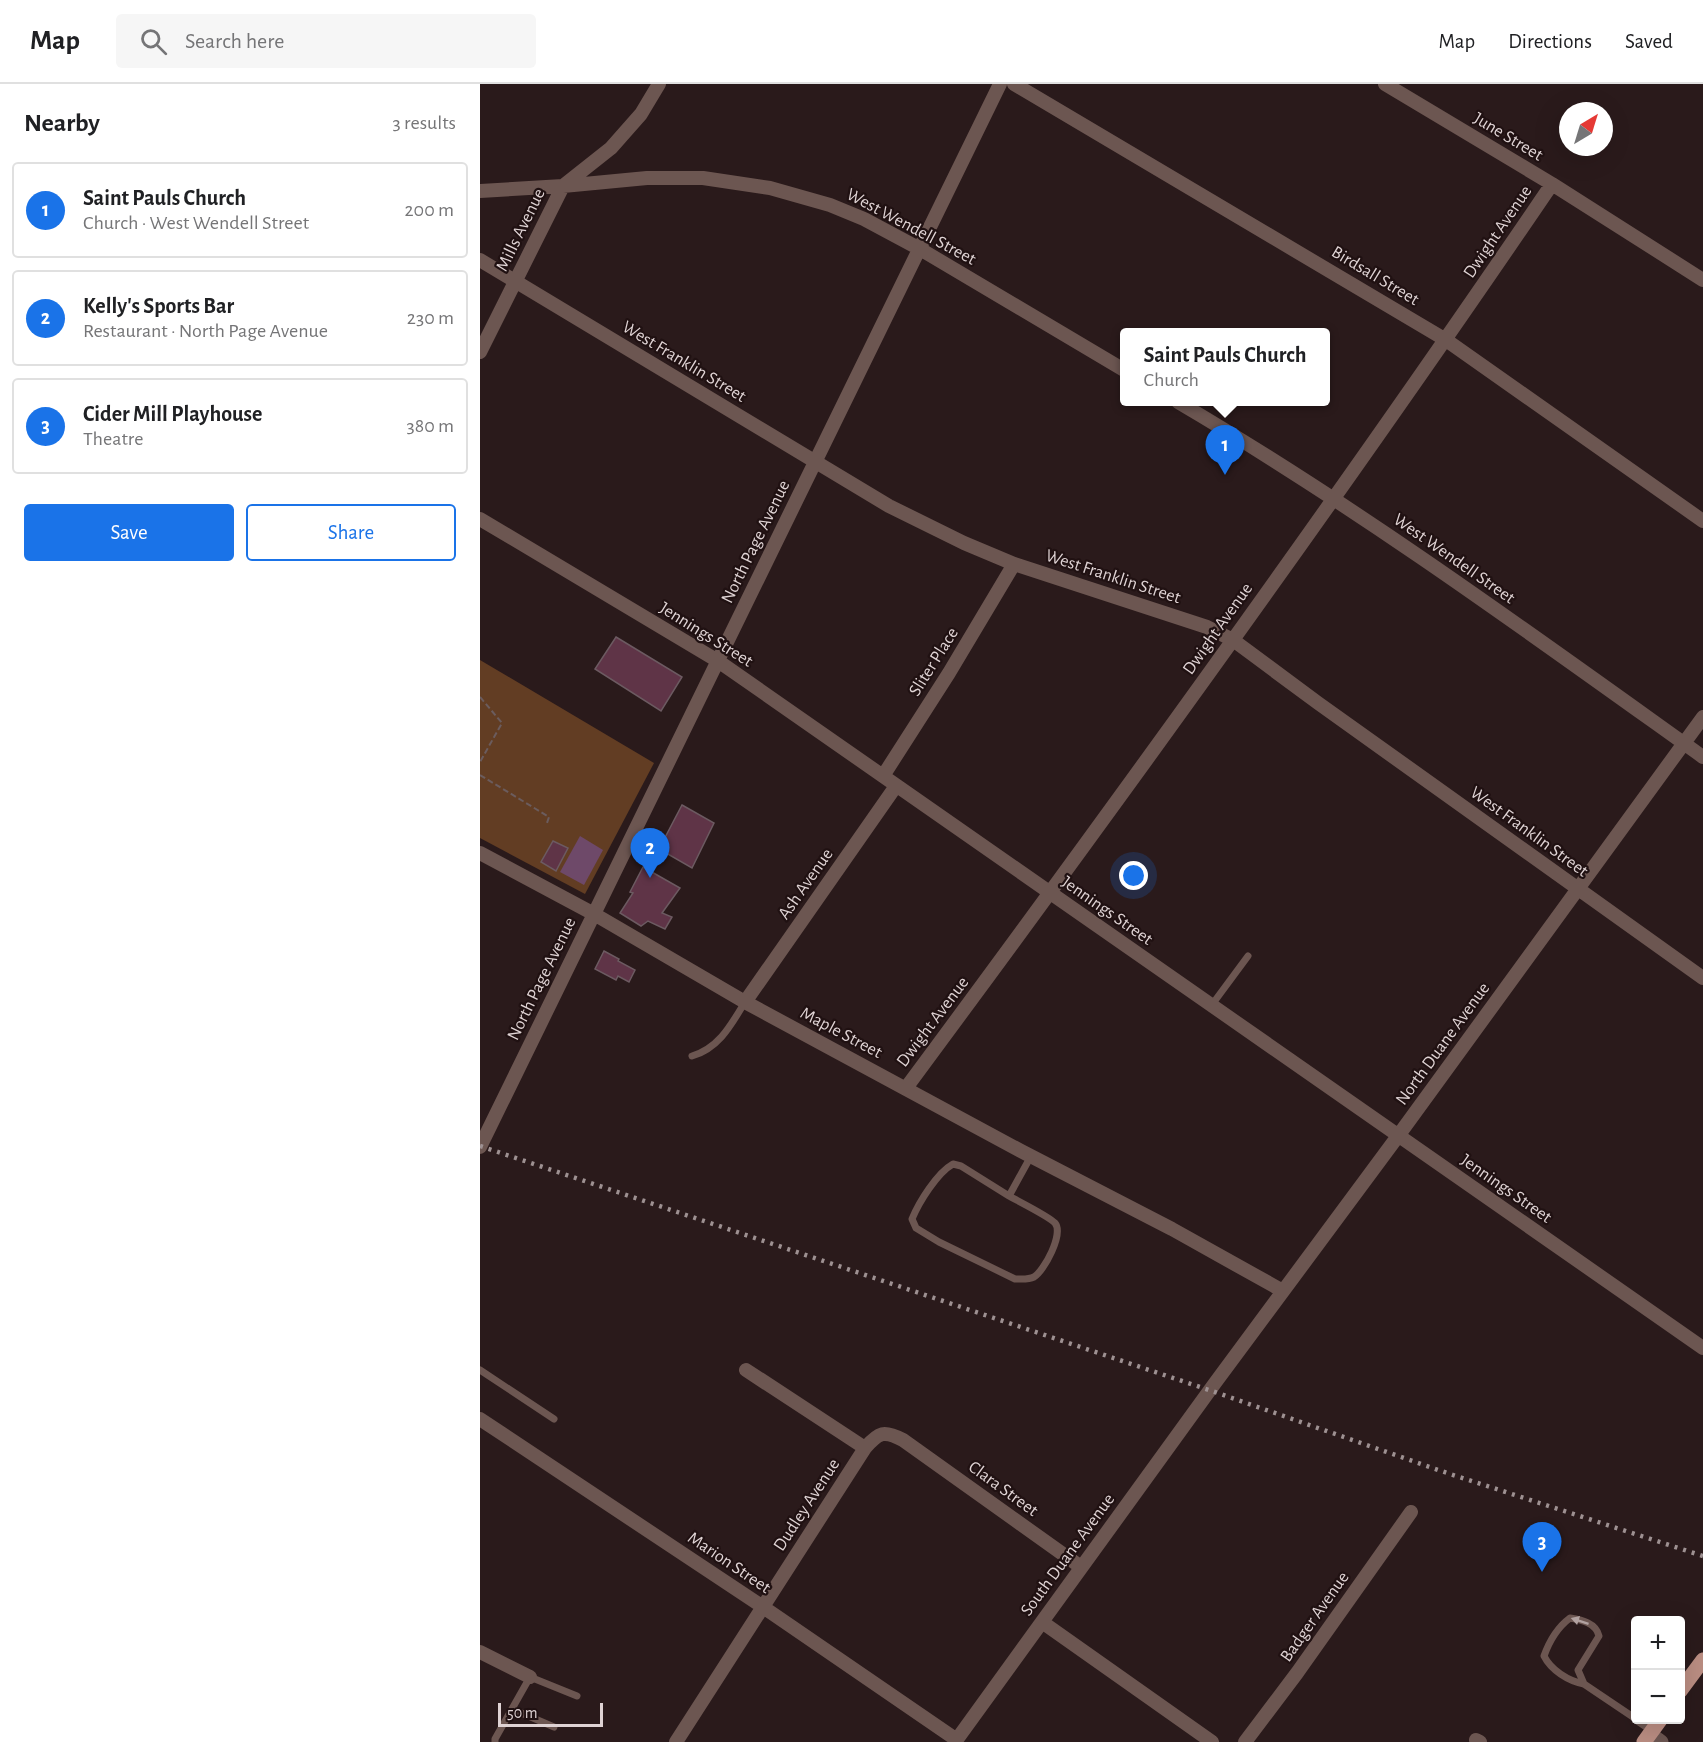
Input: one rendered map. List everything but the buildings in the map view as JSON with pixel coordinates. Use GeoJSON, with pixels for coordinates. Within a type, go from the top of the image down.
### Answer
{"type":"FeatureCollection","features":[{"type":"Feature","properties":{"kind":"main road"},"geometry":{"type":"LineString","coordinates":[[1685,1684],[1703,1660]]}},
{"type":"Feature","properties":{"kind":"street","name":"Mills Avenue"},"geometry":{"type":"LineString","coordinates":[[480,352],[563,186],[611,148],[641,114],[659,84]]}},
{"type":"Feature","properties":{"kind":"street","name":"North Page Avenue"},"geometry":{"type":"LineString","coordinates":[[480,1146],[1000,84]]}},
{"type":"Feature","properties":{"kind":"street","name":"Birdsall Street"},"geometry":{"type":"LineString","coordinates":[[1014,84],[1446,340],[1703,521]]}},
{"type":"Feature","properties":{"kind":"street","name":"June Street"},"geometry":{"type":"LineString","coordinates":[[1385,84],[1552,184],[1703,280]]}},
{"type":"Feature","properties":{"kind":"street","name":"West Wendell Street"},"geometry":{"type":"LineString","coordinates":[[480,191],[647,178],[703,178],[770,188],[830,205],[864,219],[920,249],[1120,367]]}},
{"type":"Feature","properties":{"kind":"street","name":"Dwight Avenue"},"geometry":{"type":"LineString","coordinates":[[906,1088],[1051,893],[1233,640],[1446,340],[1552,184]]}},
{"type":"Feature","properties":{"kind":"street","name":"West Franklin Street"},"geometry":{"type":"LineString","coordinates":[[480,260],[889,506],[964,543],[1014,564],[1207,627],[1233,640],[1703,978]]}},
{"type":"Feature","properties":{"kind":"street","name":"West Wendell Street"},"geometry":{"type":"LineString","coordinates":[[1185,406],[1333,497],[1703,757]]}},
{"type":"Feature","properties":{"kind":"street","name":"Jennings Street"},"geometry":{"type":"LineString","coordinates":[[480,519],[717,662],[1703,1348]]}},
{"type":"Feature","properties":{"kind":"street","name":"Sliter Place"},"geometry":{"type":"LineString","coordinates":[[883,777],[1014,564]]}},
{"type":"Feature","properties":{"kind":"street","name":"North Duane Avenue"},"geometry":{"type":"LineString","coordinates":[[1209,1390],[1579,890],[1703,717]]}},
{"type":"Feature","properties":{"kind":"street","name":"Ash Avenue"},"geometry":{"type":"LineString","coordinates":[[744,1002],[896,786]]}},
{"type":"Feature","properties":{"kind":"street","name":"Maple Street"},"geometry":{"type":"LineString","coordinates":[[480,853],[594,914],[744,1002],[1172,1229],[1283,1291]]}},
{"type":"Feature","properties":{"kind":"street"},"geometry":{"type":"LineString","coordinates":[[746,1370],[865,1448]]}},
{"type":"Feature","properties":{"kind":"street","name":"South Duane Avenue"},"geometry":{"type":"LineString","coordinates":[[956,1741],[1209,1390]]}},
{"type":"Feature","properties":{"kind":"street","name":"Marion Street"},"geometry":{"type":"LineString","coordinates":[[480,1419],[763,1607],[956,1741]]}},
{"type":"Feature","properties":{"kind":"street","name":"Dudley Avenue"},"geometry":{"type":"LineString","coordinates":[[676,1742],[865,1448],[872,1439],[882,1433],[890,1433],[903,1440]]}},
{"type":"Feature","properties":{"kind":"street","name":"Clara Street"},"geometry":{"type":"LineString","coordinates":[[903,1440],[1081,1568]]}},
{"type":"Feature","properties":{"kind":"street","name":"Badger Avenue"},"geometry":{"type":"LineString","coordinates":[[1245,1742],[1411,1512]]}},
{"type":"Feature","properties":{"kind":"street"},"geometry":{"type":"LineString","coordinates":[[1042,1622],[1212,1742]]}},
{"type":"Feature","properties":{"kind":"street"},"geometry":{"type":"LineString","coordinates":[[480,1652],[530,1677]]}},
{"type":"Feature","properties":{"kind":"lane"},"geometry":{"type":"LineString","coordinates":[[1211,1006],[1248,956]]}},
{"type":"Feature","properties":{"kind":"lane"},"geometry":{"type":"LineString","coordinates":[[692,1056],[712,1046],[726,1032],[744,1002]]}},
{"type":"Feature","properties":{"kind":"lane"},"geometry":{"type":"LineString","coordinates":[[1009,1196],[1031,1156]]}},
{"type":"Feature","properties":{"kind":"lane"},"geometry":{"type":"LineString","coordinates":[[953,1164],[962,1166],[1009,1196],[1055,1223],[1058,1231],[1056,1242],[1036,1276],[1027,1280],[1015,1279],[939,1242],[916,1228],[912,1220],[917,1207],[938,1178],[945,1169],[953,1164]]}},
{"type":"Feature","properties":{"kind":"lane"},"geometry":{"type":"LineString","coordinates":[[480,1370],[554,1419]]}},
{"type":"Feature","properties":{"kind":"lane"},"geometry":{"type":"LineString","coordinates":[[1584,1684],[1578,1670],[1599,1636],[1592,1625],[1570,1618],[1547,1646],[1544,1656],[1548,1664],[1575,1682],[1584,1684],[1631,1716]]}},
{"type":"Feature","properties":{"kind":"lane"},"geometry":{"type":"LineString","coordinates":[[495,1742],[530,1677],[577,1696]]}},
{"type":"Feature","properties":{"kind":"lane"},"geometry":{"type":"LineString","coordinates":[[512,1708],[554,1727]]}},
{"type":"Feature","properties":{"kind":"lane"},"geometry":{"type":"LineString","coordinates":[[1642,1724],[1654,1734]]}},
{"type":"Feature","properties":{"kind":"path"},"geometry":{"type":"LineString","coordinates":[[480,697],[502,723],[480,762]]}},
{"type":"Feature","properties":{"kind":"path"},"geometry":{"type":"LineString","coordinates":[[480,775],[549,817],[547,823]]}},
{"type":"Feature","properties":{"kind":"shaded area"},"geometry":{"type":"Polygon","coordinates":[[[480,660],[654,763],[585,894],[480,838],[480,660]]]}},
{"type":"Feature","properties":{"kind":"shaded area"},"geometry":{"type":"Polygon","coordinates":[[[580,836],[603,850],[584,885],[560,872],[580,836]]]}},
{"type":"Feature","properties":{"kind":"railway"},"geometry":{"type":"LineString","coordinates":[[480,1146],[1209,1390],[1447,1473],[1703,1556]]}},
{"type":"Feature","properties":{"kind":"place","name":"Saint Pauls Church"},"geometry":{"type":"Point","coordinates":[1225,475]}},
{"type":"Feature","properties":{"kind":"place","name":"Kelly's Sports Bar"},"geometry":{"type":"Point","coordinates":[650,878]}},
{"type":"Feature","properties":{"kind":"place","name":"Cider Mill Playhouse"},"geometry":{"type":"Point","coordinates":[1542,1572]}}]}
